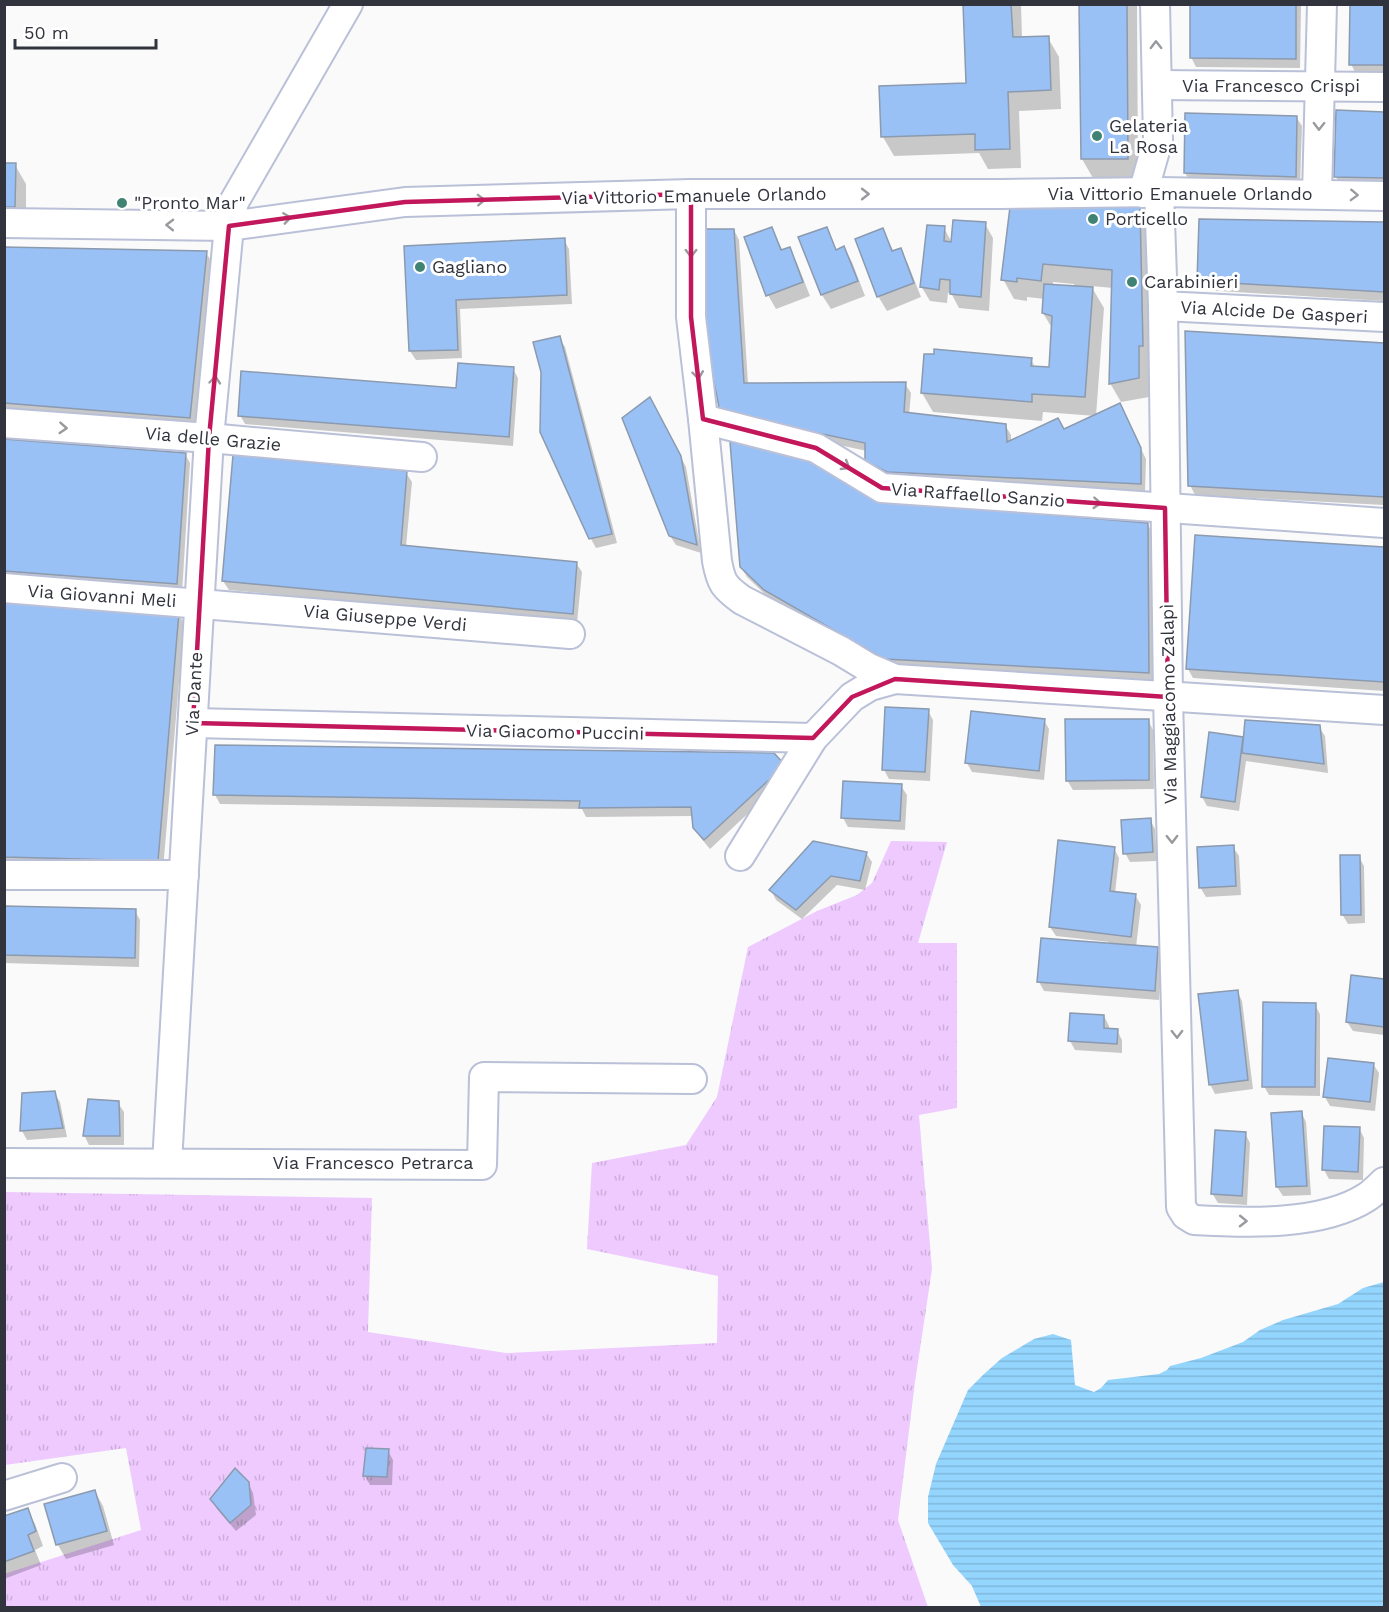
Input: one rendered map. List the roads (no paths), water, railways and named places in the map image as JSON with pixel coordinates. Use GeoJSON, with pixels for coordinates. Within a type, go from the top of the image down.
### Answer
{"type":"FeatureCollection","features":[{"type":"Feature","properties":{"kind":"street","name":"Via Dante"},"geometry":{"type":"LineString","coordinates":[[167,1162],[209,438],[229,226],[234,202],[348,4]]}},
{"type":"Feature","properties":{"kind":"street","name":"Via Maggiacomo Zalapì"},"geometry":{"type":"LineString","coordinates":[[1155,4],[1163,306],[1168,697],[1181,1203],[1183,1212],[1194,1220],[1281,1221],[1351,1206],[1369,1196],[1384,1182]]}},
{"type":"Feature","properties":{"kind":"street"},"geometry":{"type":"LineString","coordinates":[[1317,194],[1322,4]]}},
{"type":"Feature","properties":{"kind":"street","name":"Via Francesco Crispi"},"geometry":{"type":"LineString","coordinates":[[1156,86],[1384,87]]}},
{"type":"Feature","properties":{"kind":"street","name":"Via Vittorio Emanuele Orlando"},"geometry":{"type":"LineString","coordinates":[[4,223],[229,226],[405,202],[691,194],[1160,193],[1384,196]]}},
{"type":"Feature","properties":{"kind":"street"},"geometry":{"type":"LineString","coordinates":[[691,194],[691,317],[717,561],[720,578],[729,590],[742,600],[869,668],[895,679],[1384,710]]}},
{"type":"Feature","properties":{"kind":"street","name":"Via Alcide De Gasperi"},"geometry":{"type":"LineString","coordinates":[[1163,306],[1384,318]]}},
{"type":"Feature","properties":{"kind":"street","name":"Via Raffaello Sanzio"},"geometry":{"type":"LineString","coordinates":[[703,419],[816,448],[882,488],[1384,523]]}},
{"type":"Feature","properties":{"kind":"street","name":"Via delle Grazie"},"geometry":{"type":"LineString","coordinates":[[4,423],[422,457]]}},
{"type":"Feature","properties":{"kind":"street","name":"Via Giovanni Meli"},"geometry":{"type":"LineString","coordinates":[[4,588],[200,603]]}},
{"type":"Feature","properties":{"kind":"street","name":"Via Giuseppe Verdi"},"geometry":{"type":"LineString","coordinates":[[200,603],[570,634]]}},
{"type":"Feature","properties":{"kind":"street"},"geometry":{"type":"LineString","coordinates":[[740,856],[813,738],[852,697],[870,686],[895,679]]}},
{"type":"Feature","properties":{"kind":"street","name":"Via Giacomo Puccini"},"geometry":{"type":"LineString","coordinates":[[193,723],[813,738]]}},
{"type":"Feature","properties":{"kind":"street"},"geometry":{"type":"LineString","coordinates":[[4,875],[184,875]]}},
{"type":"Feature","properties":{"kind":"street","name":"Via Francesco Petrarca"},"geometry":{"type":"LineString","coordinates":[[4,1162],[482,1165],[484,1077],[692,1079]]}},
{"type":"Feature","properties":{"kind":"street"},"geometry":{"type":"LineString","coordinates":[[4,1496],[62,1478]]}},
{"type":"Feature","properties":{"kind":"water"},"geometry":{"type":"Polygon","coordinates":[[[1384,1282],[1384,1607],[981,1607],[972,1586],[953,1565],[928,1523],[928,1497],[936,1464],[968,1390],[1002,1358],[1034,1339],[1053,1334],[1071,1340],[1075,1385],[1094,1392],[1108,1380],[1159,1374],[1170,1366],[1201,1358],[1243,1342],[1260,1330],[1283,1320],[1338,1304],[1363,1288],[1384,1282]]]}},
{"type":"Feature","properties":{"kind":"place","name":"Gelateria La Rosa"},"geometry":{"type":"Point","coordinates":[1097,136]}},
{"type":"Feature","properties":{"kind":"place","name":"\"Pronto Mar\""},"geometry":{"type":"Point","coordinates":[122,203]}},
{"type":"Feature","properties":{"kind":"place","name":"Porticello"},"geometry":{"type":"Point","coordinates":[1093,219]}},
{"type":"Feature","properties":{"kind":"place","name":"Gagliano"},"geometry":{"type":"Point","coordinates":[420,267]}},
{"type":"Feature","properties":{"kind":"place","name":"Carabinieri"},"geometry":{"type":"Point","coordinates":[1132,282]}}]}
